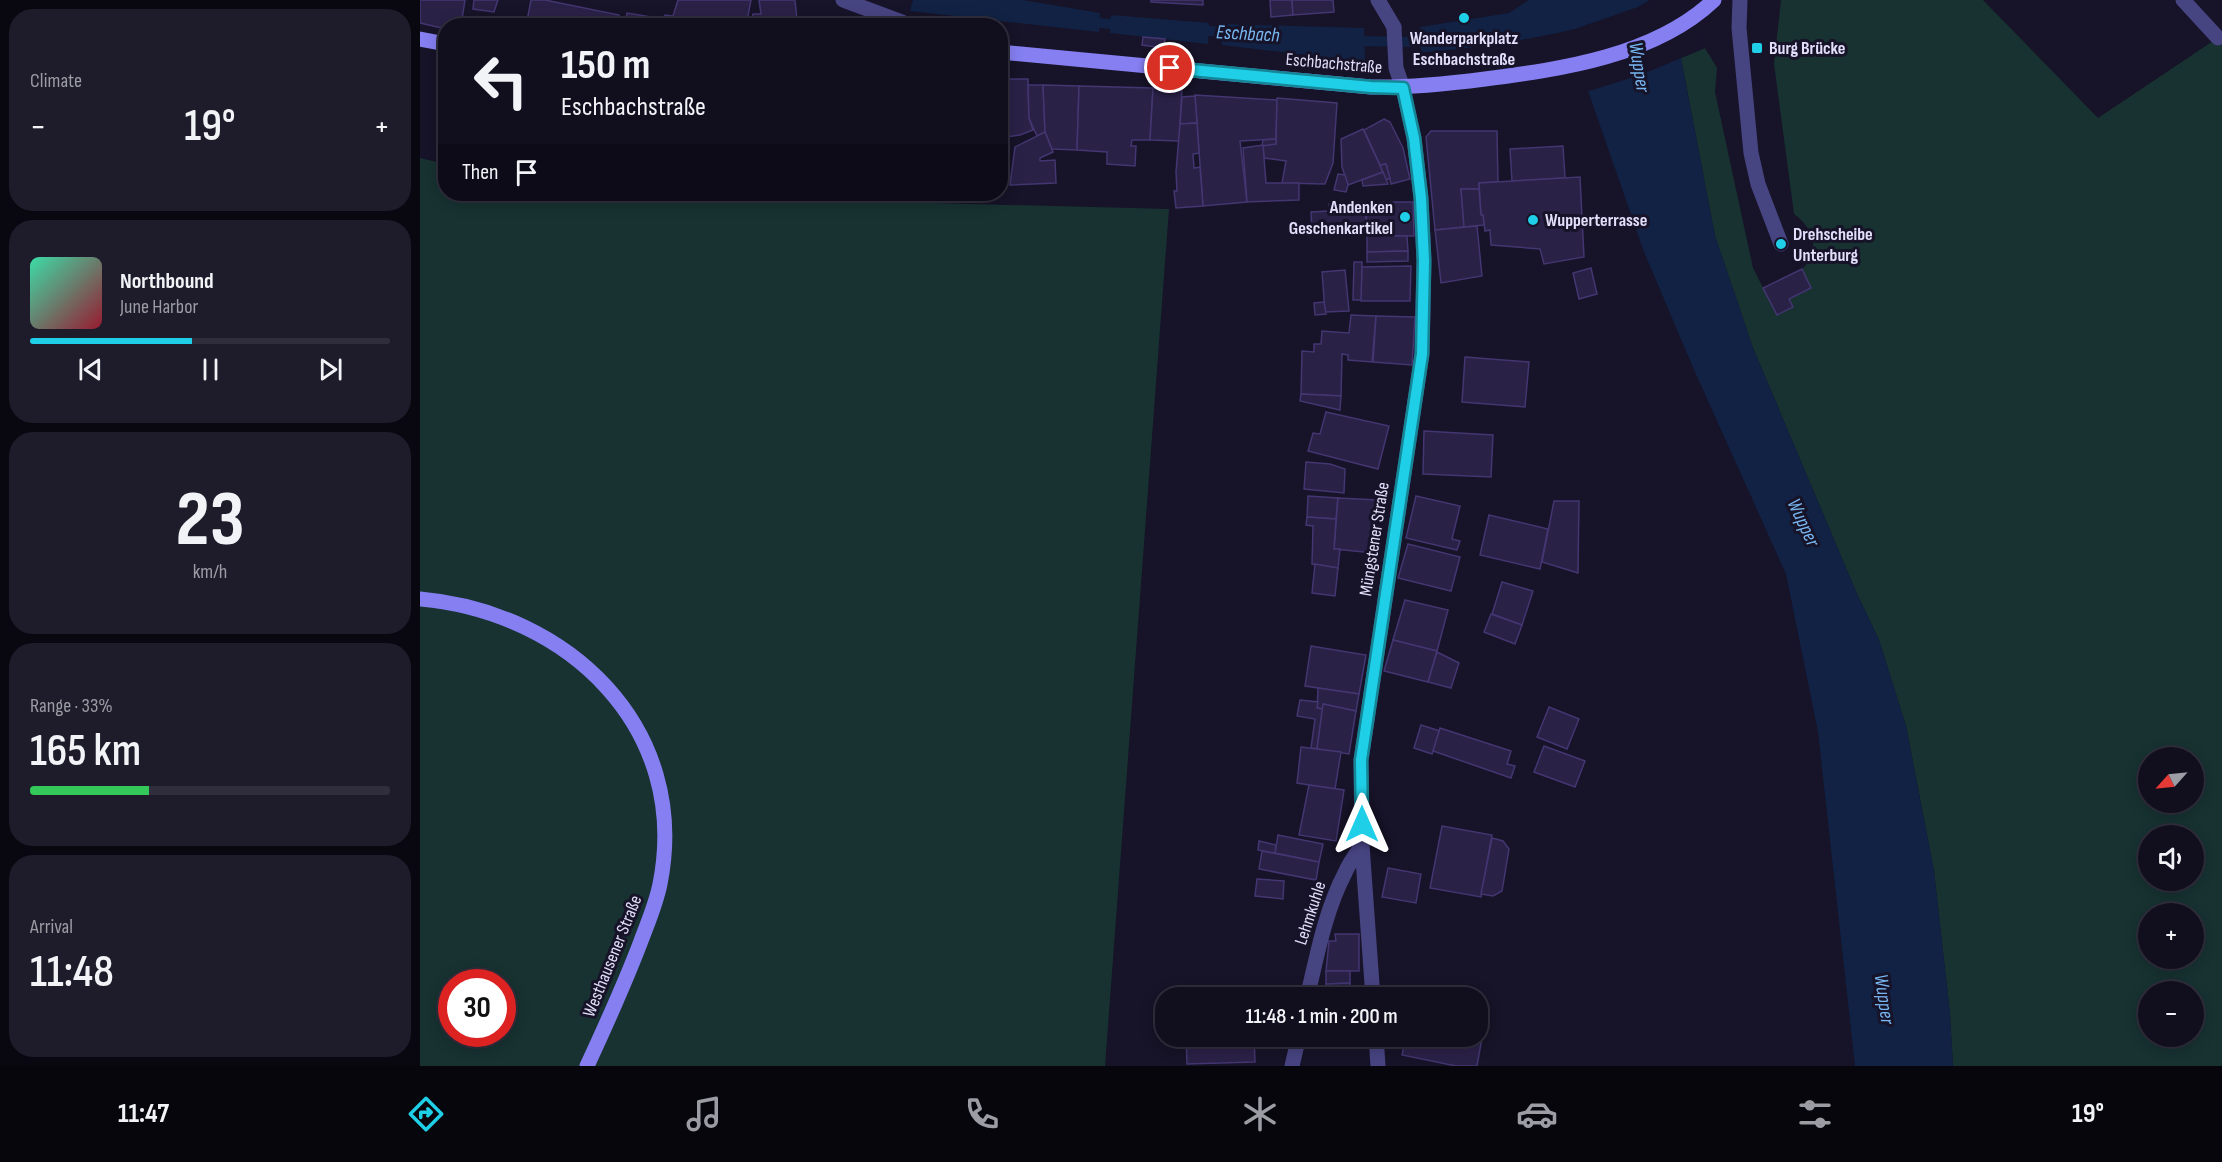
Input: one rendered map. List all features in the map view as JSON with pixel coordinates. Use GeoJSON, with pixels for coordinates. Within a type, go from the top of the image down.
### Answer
{"type":"FeatureCollection","features":[{"type":"Feature","properties":{"kind":"main road","name":"Eschbachstraße"},"geometry":{"type":"LineString","coordinates":[[1008,53],[1371,87],[1403,88],[1517,75],[1618,52],[1655,38],[1690,20],[1714,0]]}},
{"type":"Feature","properties":{"kind":"main road"},"geometry":{"type":"LineString","coordinates":[[420,39],[438,42]]}},
{"type":"Feature","properties":{"kind":"main road","name":"Westhausener Straße"},"geometry":{"type":"LineString","coordinates":[[420,598],[462,604],[494,613],[526,627],[579,660],[597,675],[615,696],[644,742],[652,764],[658,783],[664,826],[660,884],[633,962],[587,1066]]}},
{"type":"Feature","properties":{"kind":"street"},"geometry":{"type":"LineString","coordinates":[[843,0],[891,18]]}},
{"type":"Feature","properties":{"kind":"street","name":"Müngstener Straße"},"geometry":{"type":"LineString","coordinates":[[1372,987],[1362,845],[1361,760],[1422,354],[1424,261],[1421,198],[1414,138],[1396,68],[1394,27],[1378,0]]}},
{"type":"Feature","properties":{"kind":"street"},"geometry":{"type":"LineString","coordinates":[[1740,0],[1739,28],[1751,153],[1758,184],[1781,244]]}},
{"type":"Feature","properties":{"kind":"street"},"geometry":{"type":"LineString","coordinates":[[2183,0],[2218,38]]}},
{"type":"Feature","properties":{"kind":"street","name":"Lehmkuhle"},"geometry":{"type":"LineString","coordinates":[[1310,987],[1320,942],[1333,901],[1345,872],[1362,845]]}},
{"type":"Feature","properties":{"kind":"street"},"geometry":{"type":"LineString","coordinates":[[1292,1066],[1296,1047]]}},
{"type":"Feature","properties":{"kind":"street"},"geometry":{"type":"LineString","coordinates":[[1377,1047],[1378,1066]]}},
{"type":"Feature","properties":{"kind":"green space"},"geometry":{"type":"Polygon","coordinates":[[[1781,0],[1983,0],[2098,118],[2222,35],[2222,1066],[1953,1066],[1950,1014],[1934,871],[1906,726],[1879,640],[1857,594],[1753,348],[1715,236],[1681,58],[1705,48],[1717,68],[1715,92],[1753,268],[1777,315],[1793,307],[1789,299],[1811,288],[1802,269],[1812,255],[1813,240],[1801,219],[1794,214],[1774,64],[1781,0]]]}},
{"type":"Feature","properties":{"kind":"green space"},"geometry":{"type":"Polygon","coordinates":[[[420,158],[438,162],[438,201],[855,201],[1169,209],[1105,1066],[420,1066],[420,158]]]}},
{"type":"Feature","properties":{"kind":"water"},"geometry":{"type":"Polygon","coordinates":[[[913,0],[1023,0],[1100,13],[1099,32],[1008,22],[1008,18],[973,18],[910,11],[913,0]]]}},
{"type":"Feature","properties":{"kind":"water","name":"Wupper"},"geometry":{"type":"Polygon","coordinates":[[[1529,0],[1681,0],[1705,48],[1681,58],[1715,236],[1753,348],[1857,594],[1879,640],[1906,726],[1934,871],[1950,1014],[1953,1066],[1855,1066],[1818,732],[1786,574],[1644,252],[1586,85],[1575,30],[1489,46],[1420,53],[1420,27],[1509,13],[1529,0]]]}},
{"type":"Feature","properties":{"kind":"water"},"geometry":{"type":"Polygon","coordinates":[[[1111,15],[1209,23],[1208,44],[1110,33],[1111,15]]]}},
{"type":"Feature","properties":{"kind":"water"},"geometry":{"type":"Polygon","coordinates":[[[1223,24],[1364,28],[1365,62],[1222,45],[1223,24]]]}},
{"type":"Feature","properties":{"kind":"pier"},"geometry":{"type":"Polygon","coordinates":[[[1650,0],[1681,0],[1705,48],[1643,74],[1586,92],[1573,33],[1531,42],[1455,53],[1420,56],[1417,53],[1417,27],[1420,27],[1421,53],[1454,50],[1531,39],[1575,29],[1638,7],[1650,0]]]}},
{"type":"Feature","properties":{"kind":"building"},"geometry":{"type":"Polygon","coordinates":[[[420,0],[465,0],[462,18],[438,18],[438,27],[420,23],[420,0]]]}},
{"type":"Feature","properties":{"kind":"building"},"geometry":{"type":"Polygon","coordinates":[[[474,0],[498,0],[494,12],[473,9],[474,0]]]}},
{"type":"Feature","properties":{"kind":"building"},"geometry":{"type":"Polygon","coordinates":[[[531,0],[545,0],[619,15],[618,18],[528,18],[531,0]]]}},
{"type":"Feature","properties":{"kind":"building"},"geometry":{"type":"Polygon","coordinates":[[[678,0],[751,0],[748,18],[664,18],[665,15],[673,16],[678,0]]]}},
{"type":"Feature","properties":{"kind":"building"},"geometry":{"type":"Polygon","coordinates":[[[759,0],[795,0],[797,18],[752,18],[753,14],[761,14],[759,0]]]}},
{"type":"Feature","properties":{"kind":"building"},"geometry":{"type":"Polygon","coordinates":[[[1151,0],[1203,0],[1203,5],[1151,2],[1151,0]]]}},
{"type":"Feature","properties":{"kind":"building"},"geometry":{"type":"Polygon","coordinates":[[[1270,0],[1292,0],[1293,15],[1271,17],[1270,0]]]}},
{"type":"Feature","properties":{"kind":"building"},"geometry":{"type":"Polygon","coordinates":[[[1292,0],[1333,0],[1334,12],[1293,15],[1292,0]]]}},
{"type":"Feature","properties":{"kind":"building"},"geometry":{"type":"Polygon","coordinates":[[[627,13],[658,18],[626,18],[627,13]]]}},
{"type":"Feature","properties":{"kind":"building"},"geometry":{"type":"Polygon","coordinates":[[[1143,37],[1165,39],[1164,48],[1142,45],[1143,37]]]}},
{"type":"Feature","properties":{"kind":"building"},"geometry":{"type":"Polygon","coordinates":[[[1008,79],[1028,79],[1029,118],[1033,130],[1008,137],[1008,79]]]}},
{"type":"Feature","properties":{"kind":"building"},"geometry":{"type":"Polygon","coordinates":[[[1028,85],[1043,85],[1045,132],[1037,136],[1029,118],[1028,85]]]}},
{"type":"Feature","properties":{"kind":"building"},"geometry":{"type":"Polygon","coordinates":[[[1043,85],[1079,86],[1077,150],[1052,149],[1045,132],[1043,85]]]}},
{"type":"Feature","properties":{"kind":"building"},"geometry":{"type":"Polygon","coordinates":[[[1079,86],[1153,88],[1150,140],[1132,140],[1131,146],[1136,146],[1135,166],[1107,164],[1107,152],[1077,150],[1079,86]]]}},
{"type":"Feature","properties":{"kind":"building"},"geometry":{"type":"Polygon","coordinates":[[[1153,88],[1182,89],[1179,141],[1150,140],[1153,88]]]}},
{"type":"Feature","properties":{"kind":"building"},"geometry":{"type":"Polygon","coordinates":[[[1195,95],[1277,100],[1276,139],[1240,141],[1247,202],[1203,206],[1195,95]]]}},
{"type":"Feature","properties":{"kind":"building"},"geometry":{"type":"Polygon","coordinates":[[[1195,96],[1197,123],[1180,124],[1182,97],[1195,96]]]}},
{"type":"Feature","properties":{"kind":"building"},"geometry":{"type":"Polygon","coordinates":[[[1277,98],[1337,103],[1333,163],[1325,184],[1282,183],[1286,161],[1264,158],[1263,145],[1276,144],[1277,98]]]}},
{"type":"Feature","properties":{"kind":"building"},"geometry":{"type":"Polygon","coordinates":[[[1384,119],[1390,122],[1403,148],[1410,179],[1391,184],[1386,164],[1380,165],[1364,130],[1384,119]]]}},
{"type":"Feature","properties":{"kind":"building"},"geometry":{"type":"Polygon","coordinates":[[[1197,123],[1199,153],[1193,154],[1194,168],[1200,167],[1203,206],[1176,208],[1174,191],[1177,191],[1176,172],[1180,124],[1197,123]]]}},
{"type":"Feature","properties":{"kind":"building"},"geometry":{"type":"Polygon","coordinates":[[[1363,129],[1383,172],[1348,185],[1342,167],[1341,139],[1363,129]]]}},
{"type":"Feature","properties":{"kind":"building"},"geometry":{"type":"Polygon","coordinates":[[[1431,131],[1497,131],[1498,182],[1479,183],[1479,189],[1461,189],[1464,227],[1435,230],[1426,137],[1431,131]]]}},
{"type":"Feature","properties":{"kind":"building"},"geometry":{"type":"Polygon","coordinates":[[[1045,132],[1053,152],[1040,158],[1040,161],[1055,160],[1056,183],[1010,185],[1015,147],[1045,132]]]}},
{"type":"Feature","properties":{"kind":"building"},"geometry":{"type":"Polygon","coordinates":[[[1276,139],[1276,144],[1262,146],[1263,140],[1276,139]]]}},
{"type":"Feature","properties":{"kind":"building"},"geometry":{"type":"Polygon","coordinates":[[[1263,145],[1266,183],[1299,183],[1299,200],[1247,202],[1243,148],[1263,145]]]}},
{"type":"Feature","properties":{"kind":"building"},"geometry":{"type":"Polygon","coordinates":[[[1563,146],[1565,178],[1512,181],[1510,149],[1563,146]]]}},
{"type":"Feature","properties":{"kind":"building"},"geometry":{"type":"Polygon","coordinates":[[[1386,164],[1390,178],[1386,180],[1380,165],[1386,164]]]}},
{"type":"Feature","properties":{"kind":"building"},"geometry":{"type":"Polygon","coordinates":[[[1383,172],[1388,184],[1363,186],[1362,180],[1383,172]]]}},
{"type":"Feature","properties":{"kind":"building"},"geometry":{"type":"Polygon","coordinates":[[[1338,174],[1345,175],[1348,185],[1346,192],[1334,190],[1338,174]]]}},
{"type":"Feature","properties":{"kind":"building","name":"Wupperterrasse"},"geometry":{"type":"Polygon","coordinates":[[[1580,177],[1584,257],[1544,264],[1540,249],[1491,245],[1490,230],[1485,231],[1483,215],[1481,215],[1479,183],[1580,177]]]}},
{"type":"Feature","properties":{"kind":"building"},"geometry":{"type":"Polygon","coordinates":[[[1461,189],[1479,189],[1484,225],[1464,227],[1461,189]]]}},
{"type":"Feature","properties":{"kind":"building"},"geometry":{"type":"Polygon","coordinates":[[[1366,202],[1366,233],[1312,234],[1311,212],[1329,211],[1329,204],[1366,202]]]}},
{"type":"Feature","properties":{"kind":"building"},"geometry":{"type":"Polygon","coordinates":[[[1366,202],[1413,202],[1414,236],[1367,236],[1366,202]]]}},
{"type":"Feature","properties":{"kind":"building"},"geometry":{"type":"Polygon","coordinates":[[[1477,226],[1482,276],[1441,283],[1435,230],[1477,226]]]}},
{"type":"Feature","properties":{"kind":"building"},"geometry":{"type":"Polygon","coordinates":[[[1367,236],[1407,236],[1408,251],[1367,252],[1367,236]]]}},
{"type":"Feature","properties":{"kind":"building"},"geometry":{"type":"Polygon","coordinates":[[[1408,251],[1408,261],[1367,262],[1367,252],[1408,251]]]}},
{"type":"Feature","properties":{"kind":"building"},"geometry":{"type":"Polygon","coordinates":[[[1354,262],[1362,262],[1362,300],[1353,300],[1354,262]]]}},
{"type":"Feature","properties":{"kind":"building"},"geometry":{"type":"Polygon","coordinates":[[[1411,266],[1410,301],[1361,301],[1362,267],[1411,266]]]}},
{"type":"Feature","properties":{"kind":"building"},"geometry":{"type":"Polygon","coordinates":[[[1591,268],[1597,294],[1579,299],[1573,273],[1591,268]]]}},
{"type":"Feature","properties":{"kind":"building"},"geometry":{"type":"Polygon","coordinates":[[[1802,269],[1811,288],[1789,299],[1793,307],[1777,315],[1763,288],[1802,269]]]}},
{"type":"Feature","properties":{"kind":"building"},"geometry":{"type":"Polygon","coordinates":[[[1345,270],[1349,311],[1325,312],[1322,272],[1345,270]]]}},
{"type":"Feature","properties":{"kind":"building"},"geometry":{"type":"Polygon","coordinates":[[[1324,302],[1326,314],[1315,315],[1314,303],[1324,302]]]}},
{"type":"Feature","properties":{"kind":"building"},"geometry":{"type":"Polygon","coordinates":[[[1351,315],[1376,316],[1372,362],[1348,360],[1348,355],[1342,354],[1341,396],[1301,394],[1302,351],[1314,352],[1314,344],[1321,344],[1322,331],[1349,333],[1351,315]]]}},
{"type":"Feature","properties":{"kind":"building"},"geometry":{"type":"Polygon","coordinates":[[[1376,316],[1415,317],[1412,365],[1373,362],[1376,316]]]}},
{"type":"Feature","properties":{"kind":"building"},"geometry":{"type":"Polygon","coordinates":[[[1465,357],[1529,362],[1525,407],[1462,402],[1465,357]]]}},
{"type":"Feature","properties":{"kind":"building"},"geometry":{"type":"Polygon","coordinates":[[[1301,394],[1341,396],[1340,410],[1300,401],[1301,394]]]}},
{"type":"Feature","properties":{"kind":"building"},"geometry":{"type":"Polygon","coordinates":[[[1326,412],[1389,426],[1378,469],[1308,451],[1313,433],[1320,434],[1326,412]]]}},
{"type":"Feature","properties":{"kind":"building"},"geometry":{"type":"Polygon","coordinates":[[[1424,431],[1493,435],[1491,477],[1423,474],[1424,431]]]}},
{"type":"Feature","properties":{"kind":"building"},"geometry":{"type":"Polygon","coordinates":[[[1306,462],[1330,464],[1345,469],[1344,493],[1304,489],[1306,462]]]}},
{"type":"Feature","properties":{"kind":"building"},"geometry":{"type":"Polygon","coordinates":[[[1308,496],[1338,498],[1336,519],[1307,517],[1308,496]]]}},
{"type":"Feature","properties":{"kind":"building"},"geometry":{"type":"Polygon","coordinates":[[[1416,496],[1460,506],[1452,539],[1460,541],[1457,550],[1406,538],[1416,496]]]}},
{"type":"Feature","properties":{"kind":"building"},"geometry":{"type":"Polygon","coordinates":[[[1338,498],[1378,500],[1374,553],[1334,549],[1338,498]]]}},
{"type":"Feature","properties":{"kind":"building"},"geometry":{"type":"Polygon","coordinates":[[[1554,501],[1579,501],[1578,573],[1542,562],[1554,501]]]}},
{"type":"Feature","properties":{"kind":"building"},"geometry":{"type":"Polygon","coordinates":[[[1489,515],[1548,529],[1540,569],[1480,555],[1489,515]]]}},
{"type":"Feature","properties":{"kind":"building"},"geometry":{"type":"Polygon","coordinates":[[[1307,517],[1336,519],[1334,549],[1340,549],[1338,568],[1312,564],[1313,526],[1306,525],[1307,517]]]}},
{"type":"Feature","properties":{"kind":"building"},"geometry":{"type":"Polygon","coordinates":[[[1408,544],[1460,557],[1451,591],[1398,578],[1408,544]]]}},
{"type":"Feature","properties":{"kind":"building"},"geometry":{"type":"Polygon","coordinates":[[[1315,564],[1338,568],[1335,596],[1312,593],[1315,564]]]}},
{"type":"Feature","properties":{"kind":"building"},"geometry":{"type":"Polygon","coordinates":[[[1502,582],[1533,591],[1522,625],[1492,614],[1502,582]]]}},
{"type":"Feature","properties":{"kind":"building"},"geometry":{"type":"Polygon","coordinates":[[[1405,600],[1448,610],[1437,651],[1393,640],[1405,600]]]}},
{"type":"Feature","properties":{"kind":"building"},"geometry":{"type":"Polygon","coordinates":[[[1491,614],[1522,625],[1515,644],[1484,632],[1491,614]]]}},
{"type":"Feature","properties":{"kind":"building"},"geometry":{"type":"Polygon","coordinates":[[[1393,640],[1437,651],[1428,682],[1384,671],[1393,640]]]}},
{"type":"Feature","properties":{"kind":"building"},"geometry":{"type":"Polygon","coordinates":[[[1311,646],[1366,655],[1359,694],[1305,686],[1311,646]]]}},
{"type":"Feature","properties":{"kind":"building"},"geometry":{"type":"Polygon","coordinates":[[[1437,652],[1459,663],[1451,688],[1428,682],[1437,652]]]}},
{"type":"Feature","properties":{"kind":"building"},"geometry":{"type":"Polygon","coordinates":[[[1318,688],[1359,694],[1356,711],[1323,704],[1323,709],[1317,708],[1318,688]]]}},
{"type":"Feature","properties":{"kind":"building"},"geometry":{"type":"Polygon","coordinates":[[[1300,700],[1318,702],[1317,708],[1323,709],[1317,749],[1311,748],[1315,719],[1297,716],[1300,700]]]}},
{"type":"Feature","properties":{"kind":"building"},"geometry":{"type":"Polygon","coordinates":[[[1323,704],[1356,711],[1349,754],[1317,749],[1323,704]]]}},
{"type":"Feature","properties":{"kind":"building"},"geometry":{"type":"Polygon","coordinates":[[[1549,707],[1579,719],[1567,749],[1537,737],[1549,707]]]}},
{"type":"Feature","properties":{"kind":"building"},"geometry":{"type":"Polygon","coordinates":[[[1421,725],[1440,731],[1432,754],[1414,748],[1421,725]]]}},
{"type":"Feature","properties":{"kind":"building"},"geometry":{"type":"Polygon","coordinates":[[[1440,728],[1511,751],[1507,764],[1515,766],[1511,778],[1433,751],[1440,728]]]}},
{"type":"Feature","properties":{"kind":"building"},"geometry":{"type":"Polygon","coordinates":[[[1544,746],[1585,761],[1575,787],[1534,772],[1544,746]]]}},
{"type":"Feature","properties":{"kind":"building"},"geometry":{"type":"Polygon","coordinates":[[[1301,747],[1341,752],[1335,789],[1297,783],[1301,747]]]}},
{"type":"Feature","properties":{"kind":"building"},"geometry":{"type":"Polygon","coordinates":[[[1309,785],[1344,790],[1336,841],[1299,835],[1309,785]]]}},
{"type":"Feature","properties":{"kind":"building"},"geometry":{"type":"Polygon","coordinates":[[[1442,826],[1492,835],[1481,897],[1430,888],[1442,826]]]}},
{"type":"Feature","properties":{"kind":"building"},"geometry":{"type":"Polygon","coordinates":[[[1278,835],[1323,844],[1319,862],[1275,853],[1278,835]]]}},
{"type":"Feature","properties":{"kind":"building"},"geometry":{"type":"Polygon","coordinates":[[[1492,838],[1503,841],[1509,849],[1502,891],[1493,896],[1481,894],[1492,838]]]}},
{"type":"Feature","properties":{"kind":"building"},"geometry":{"type":"Polygon","coordinates":[[[1259,841],[1276,845],[1275,853],[1258,850],[1259,841]]]}},
{"type":"Feature","properties":{"kind":"building"},"geometry":{"type":"Polygon","coordinates":[[[1262,851],[1319,862],[1316,880],[1259,869],[1262,851]]]}},
{"type":"Feature","properties":{"kind":"building"},"geometry":{"type":"Polygon","coordinates":[[[1388,868],[1421,874],[1416,903],[1382,897],[1388,868]]]}},
{"type":"Feature","properties":{"kind":"building"},"geometry":{"type":"Polygon","coordinates":[[[1257,879],[1284,881],[1283,899],[1255,896],[1257,879]]]}},
{"type":"Feature","properties":{"kind":"building"},"geometry":{"type":"Polygon","coordinates":[[[1335,934],[1359,934],[1359,971],[1326,971],[1329,941],[1336,941],[1335,934]]]}},
{"type":"Feature","properties":{"kind":"building"},"geometry":{"type":"Polygon","coordinates":[[[1326,971],[1350,971],[1350,983],[1326,984],[1326,971]]]}},
{"type":"Feature","properties":{"kind":"building"},"geometry":{"type":"Polygon","coordinates":[[[1350,983],[1350,987],[1326,987],[1326,984],[1350,983]]]}},
{"type":"Feature","properties":{"kind":"building"},"geometry":{"type":"Polygon","coordinates":[[[1186,1047],[1254,1047],[1255,1062],[1187,1064],[1186,1047]]]}},
{"type":"Feature","properties":{"kind":"building"},"geometry":{"type":"Polygon","coordinates":[[[1404,1047],[1480,1047],[1477,1066],[1456,1066],[1402,1055],[1404,1047]]]}},
{"type":"Feature","properties":{"kind":"waterway","name":"Eschbach"},"geometry":{"type":"LineString","coordinates":[[1087,22],[1123,25]]}},
{"type":"Feature","properties":{"kind":"waterway","name":"Eschbach"},"geometry":{"type":"LineString","coordinates":[[1195,30],[1236,33]]}},
{"type":"Feature","properties":{"kind":"waterway","name":"Eschbach"},"geometry":{"type":"LineString","coordinates":[[1351,41],[1434,41]]}},
{"type":"Feature","properties":{"kind":"place","name":"Wanderparkplatz Eschbachstraße"},"geometry":{"type":"Point","coordinates":[1464,18]}},
{"type":"Feature","properties":{"kind":"place","name":"Burg Brücke"},"geometry":{"type":"Point","coordinates":[1757,48]}},
{"type":"Feature","properties":{"kind":"place","name":"Andenken Geschenkartikel"},"geometry":{"type":"Point","coordinates":[1405,217]}},
{"type":"Feature","properties":{"kind":"place","name":"Wupperterrasse"},"geometry":{"type":"Point","coordinates":[1533,220]}},
{"type":"Feature","properties":{"kind":"place","name":"Drehscheibe Unterburg"},"geometry":{"type":"Point","coordinates":[1781,244]}},
{"type":"Feature","properties":{"kind":"route"},"geometry":{"type":"LineString","coordinates":[[1170,68],[1403,88],[1414,138],[1421,198],[1424,261],[1422,354],[1361,760],[1362,824]]}}]}
